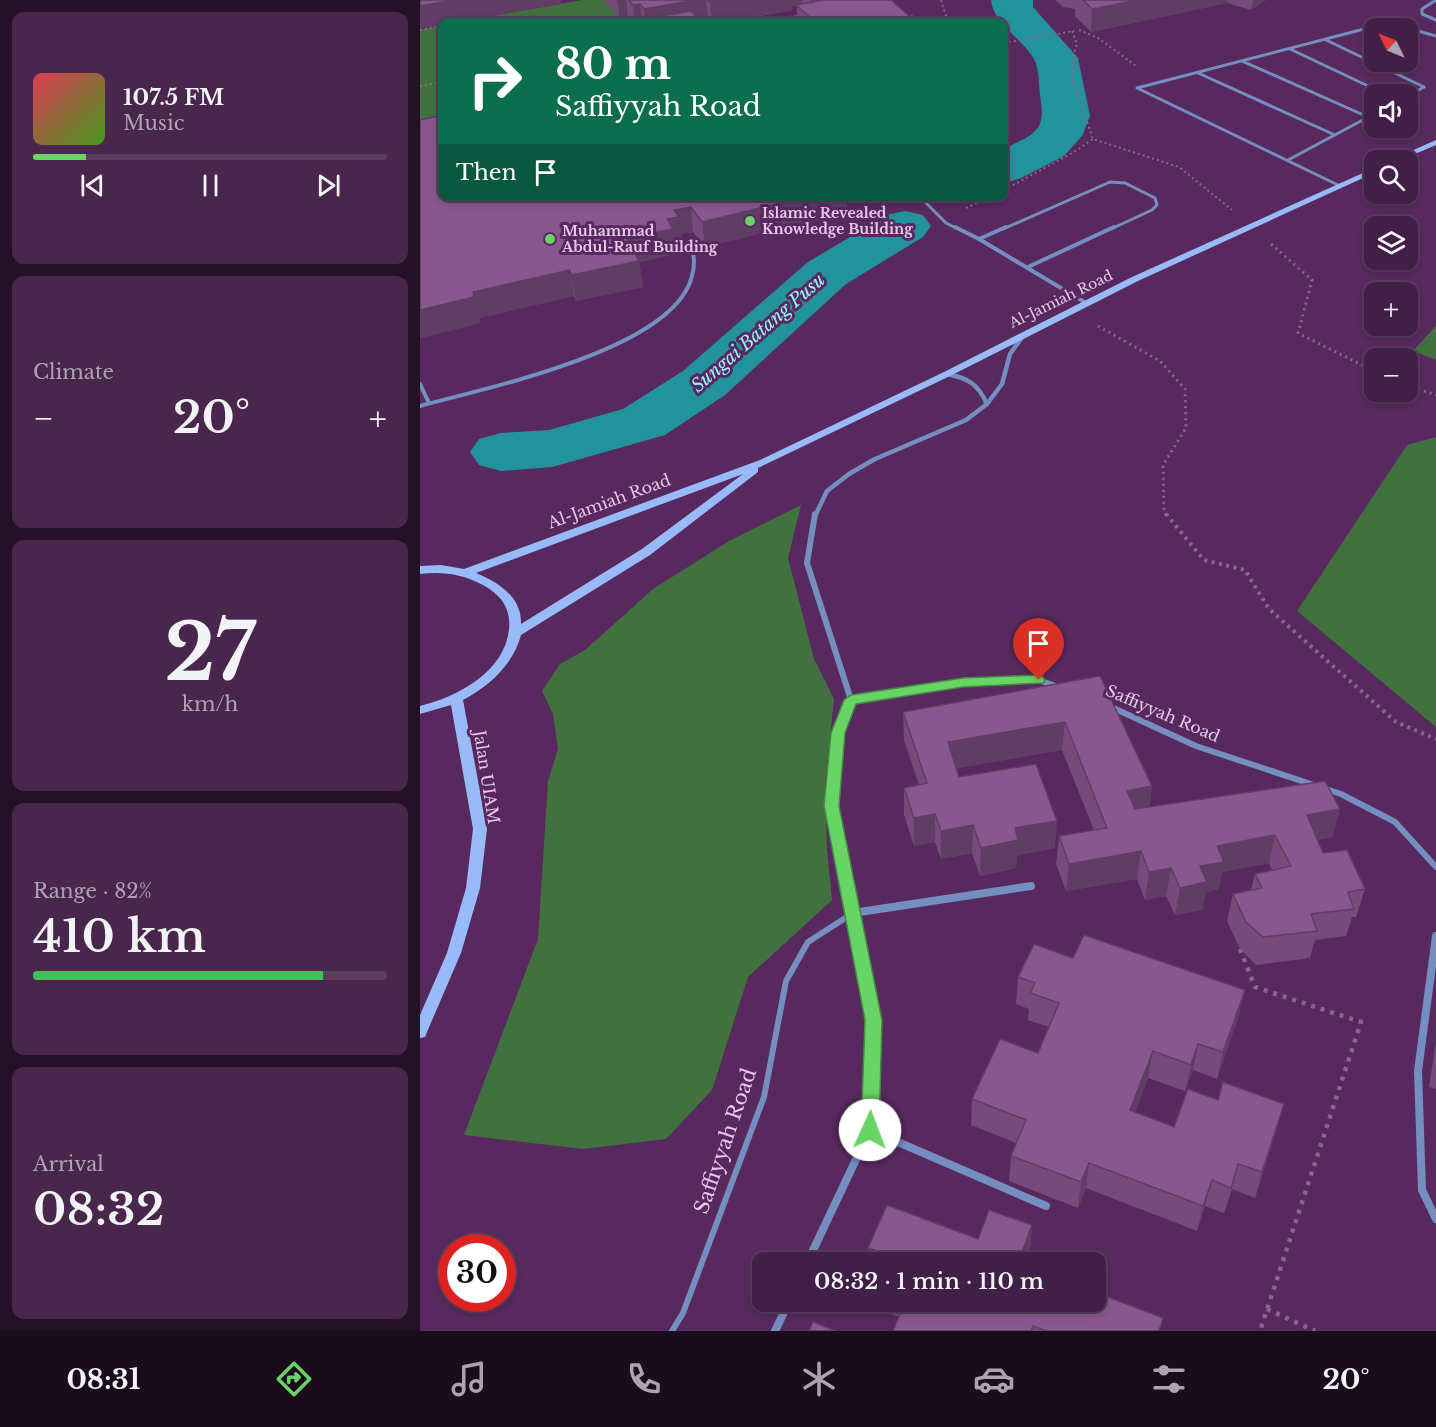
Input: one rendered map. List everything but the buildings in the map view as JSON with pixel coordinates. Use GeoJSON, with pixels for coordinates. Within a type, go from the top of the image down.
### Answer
{"type":"FeatureCollection","features":[{"type":"Feature","properties":{"kind":"street"},"geometry":{"type":"LineString","coordinates":[[1418,150],[1436,142]]}},
{"type":"Feature","properties":{"kind":"street","name":"Al-Jamiah Road"},"geometry":{"type":"LineString","coordinates":[[465,573],[764,462],[948,374],[1086,303],[1364,175]]}},
{"type":"Feature","properties":{"kind":"street"},"geometry":{"type":"LineString","coordinates":[[812,1252],[870,1130],[873,1020],[832,806],[838,733],[851,700],[807,563],[815,514],[827,491],[849,474],[875,459],[966,420],[987,404],[1002,384],[1010,354],[1025,333]]}},
{"type":"Feature","properties":{"kind":"street"},"geometry":{"type":"LineString","coordinates":[[948,374],[973,381],[981,390],[987,404]]}},
{"type":"Feature","properties":{"kind":"street","name":"Al-Jamiah Road"},"geometry":{"type":"LineString","coordinates":[[422,567],[465,573],[489,581],[506,595],[515,612],[517,632],[646,552],[764,462]]}},
{"type":"Feature","properties":{"kind":"street"},"geometry":{"type":"LineString","coordinates":[[420,710],[456,698],[476,687],[492,674],[513,646],[517,632]]}},
{"type":"Feature","properties":{"kind":"street"},"geometry":{"type":"LineString","coordinates":[[851,700],[974,682],[1039,680],[1068,691]]}},
{"type":"Feature","properties":{"kind":"street","name":"Jalan UIAM"},"geometry":{"type":"LineString","coordinates":[[420,1032],[454,953],[473,888],[480,829],[456,698]]}},
{"type":"Feature","properties":{"kind":"street","name":"Saffiyyah Road"},"geometry":{"type":"LineString","coordinates":[[1098,702],[1196,746],[1341,794],[1395,822],[1436,867]]}},
{"type":"Feature","properties":{"kind":"street","name":"Saffiyyah Road"},"geometry":{"type":"LineString","coordinates":[[853,913],[1031,886]]}},
{"type":"Feature","properties":{"kind":"street"},"geometry":{"type":"LineString","coordinates":[[1436,936],[1418,1071],[1422,1190],[1436,1219]]}},
{"type":"Feature","properties":{"kind":"street"},"geometry":{"type":"LineString","coordinates":[[870,1130],[1046,1206]]}},
{"type":"Feature","properties":{"kind":"street"},"geometry":{"type":"LineString","coordinates":[[775,1331],[784,1312]]}},
{"type":"Feature","properties":{"kind":"lane"},"geometry":{"type":"LineString","coordinates":[[1436,0],[1422,9],[1422,14],[1436,20]]}},
{"type":"Feature","properties":{"kind":"lane"},"geometry":{"type":"LineString","coordinates":[[1341,186],[1137,88],[1368,28],[1404,27],[1436,36]]}},
{"type":"Feature","properties":{"kind":"lane"},"geometry":{"type":"LineString","coordinates":[[1325,40],[1418,84]]}},
{"type":"Feature","properties":{"kind":"lane"},"geometry":{"type":"LineString","coordinates":[[1290,49],[1365,84]]}},
{"type":"Feature","properties":{"kind":"lane"},"geometry":{"type":"LineString","coordinates":[[1242,61],[1364,115]]}},
{"type":"Feature","properties":{"kind":"lane"},"geometry":{"type":"LineString","coordinates":[[1197,73],[1335,135]]}},
{"type":"Feature","properties":{"kind":"lane"},"geometry":{"type":"LineString","coordinates":[[1288,160],[1364,119]]}},
{"type":"Feature","properties":{"kind":"lane"},"geometry":{"type":"LineString","coordinates":[[979,239],[1110,182],[1125,183],[1155,198],[1156,205],[1152,210],[1028,267]]}},
{"type":"Feature","properties":{"kind":"lane"},"geometry":{"type":"LineString","coordinates":[[656,201],[666,214]]}},
{"type":"Feature","properties":{"kind":"lane"},"geometry":{"type":"LineString","coordinates":[[924,201],[946,223],[1028,267],[1086,303]]}},
{"type":"Feature","properties":{"kind":"lane"},"geometry":{"type":"LineString","coordinates":[[420,406],[547,372],[603,351],[640,332],[673,308],[686,293],[693,272],[693,248],[690,245]]}},
{"type":"Feature","properties":{"kind":"lane"},"geometry":{"type":"LineString","coordinates":[[420,384],[429,403]]}},
{"type":"Feature","properties":{"kind":"lane","name":"Saffiyyah Road"},"geometry":{"type":"LineString","coordinates":[[672,1331],[683,1313],[764,1097],[786,981],[808,942],[853,913]]}},
{"type":"Feature","properties":{"kind":"path"},"geometry":{"type":"LineString","coordinates":[[941,0],[948,18]]}},
{"type":"Feature","properties":{"kind":"path"},"geometry":{"type":"LineString","coordinates":[[785,18],[804,15]]}},
{"type":"Feature","properties":{"kind":"path"},"geometry":{"type":"LineString","coordinates":[[903,15],[918,18]]}},
{"type":"Feature","properties":{"kind":"path"},"geometry":{"type":"LineString","coordinates":[[420,30],[438,26]]}},
{"type":"Feature","properties":{"kind":"path"},"geometry":{"type":"LineString","coordinates":[[1008,42],[1087,28]]}},
{"type":"Feature","properties":{"kind":"path"},"geometry":{"type":"LineString","coordinates":[[1079,30],[1098,38],[1159,82]]}},
{"type":"Feature","properties":{"kind":"path"},"geometry":{"type":"LineString","coordinates":[[1072,31],[1077,44],[1071,57],[1073,80],[1078,103],[1093,139],[1179,167],[1235,212]]}},
{"type":"Feature","properties":{"kind":"path"},"geometry":{"type":"LineString","coordinates":[[420,86],[438,83]]}},
{"type":"Feature","properties":{"kind":"path"},"geometry":{"type":"LineString","coordinates":[[1008,187],[1074,152],[1093,139]]}},
{"type":"Feature","properties":{"kind":"path"},"geometry":{"type":"LineString","coordinates":[[1270,243],[1312,280],[1298,333],[1364,366]]}},
{"type":"Feature","properties":{"kind":"path"},"geometry":{"type":"LineString","coordinates":[[1071,311],[1160,361],[1185,389],[1186,428],[1163,465],[1164,512],[1204,560],[1245,570],[1269,609],[1396,722],[1436,739]]}},
{"type":"Feature","properties":{"kind":"path"},"geometry":{"type":"LineString","coordinates":[[1418,389],[1436,395]]}},
{"type":"Feature","properties":{"kind":"path"},"geometry":{"type":"LineString","coordinates":[[1240,949],[1254,987],[1361,1022],[1260,1331]]}},
{"type":"Feature","properties":{"kind":"path"},"geometry":{"type":"LineString","coordinates":[[1267,1309],[1315,1331]]}},
{"type":"Feature","properties":{"kind":"green space"},"geometry":{"type":"Polygon","coordinates":[[[582,0],[605,0],[621,18],[481,18],[582,0]]]}},
{"type":"Feature","properties":{"kind":"green space"},"geometry":{"type":"Polygon","coordinates":[[[438,26],[438,141],[420,144],[420,30],[438,26]]]}},
{"type":"Feature","properties":{"kind":"green space"},"geometry":{"type":"Polygon","coordinates":[[[1436,326],[1436,360],[1418,353],[1418,348],[1416,348],[1436,326]]]}},
{"type":"Feature","properties":{"kind":"green space"},"geometry":{"type":"Polygon","coordinates":[[[1436,437],[1436,727],[1297,611],[1407,445],[1436,437]]]}},
{"type":"Feature","properties":{"kind":"green space"},"geometry":{"type":"Polygon","coordinates":[[[801,505],[788,558],[814,659],[834,699],[825,784],[827,850],[832,900],[748,977],[712,1090],[666,1139],[583,1149],[464,1135],[538,939],[548,781],[558,749],[553,714],[542,691],[560,664],[585,650],[653,589],[729,541],[801,505]]]}},
{"type":"Feature","properties":{"kind":"waterway","name":"Sungai Batang Pusu"},"geometry":{"type":"LineString","coordinates":[[1008,166],[1047,146],[1058,136],[1067,116],[1056,58],[1013,9],[1012,0]]}},
{"type":"Feature","properties":{"kind":"waterway","name":"Sungai Batang Pusu"},"geometry":{"type":"LineString","coordinates":[[501,452],[552,448],[644,422],[704,383],[827,273],[905,226]]}},
{"type":"Feature","properties":{"kind":"place","name":"Islamic Revealed Knowledge Building"},"geometry":{"type":"Point","coordinates":[750,221]}},
{"type":"Feature","properties":{"kind":"place","name":"Muhammad Abdul-Rauf Building"},"geometry":{"type":"Point","coordinates":[550,239]}},
{"type":"Feature","properties":{"kind":"route"},"geometry":{"type":"LineString","coordinates":[[870,1130],[873,1020],[832,806],[838,733],[851,700],[963,683],[1039,680]]}}]}
